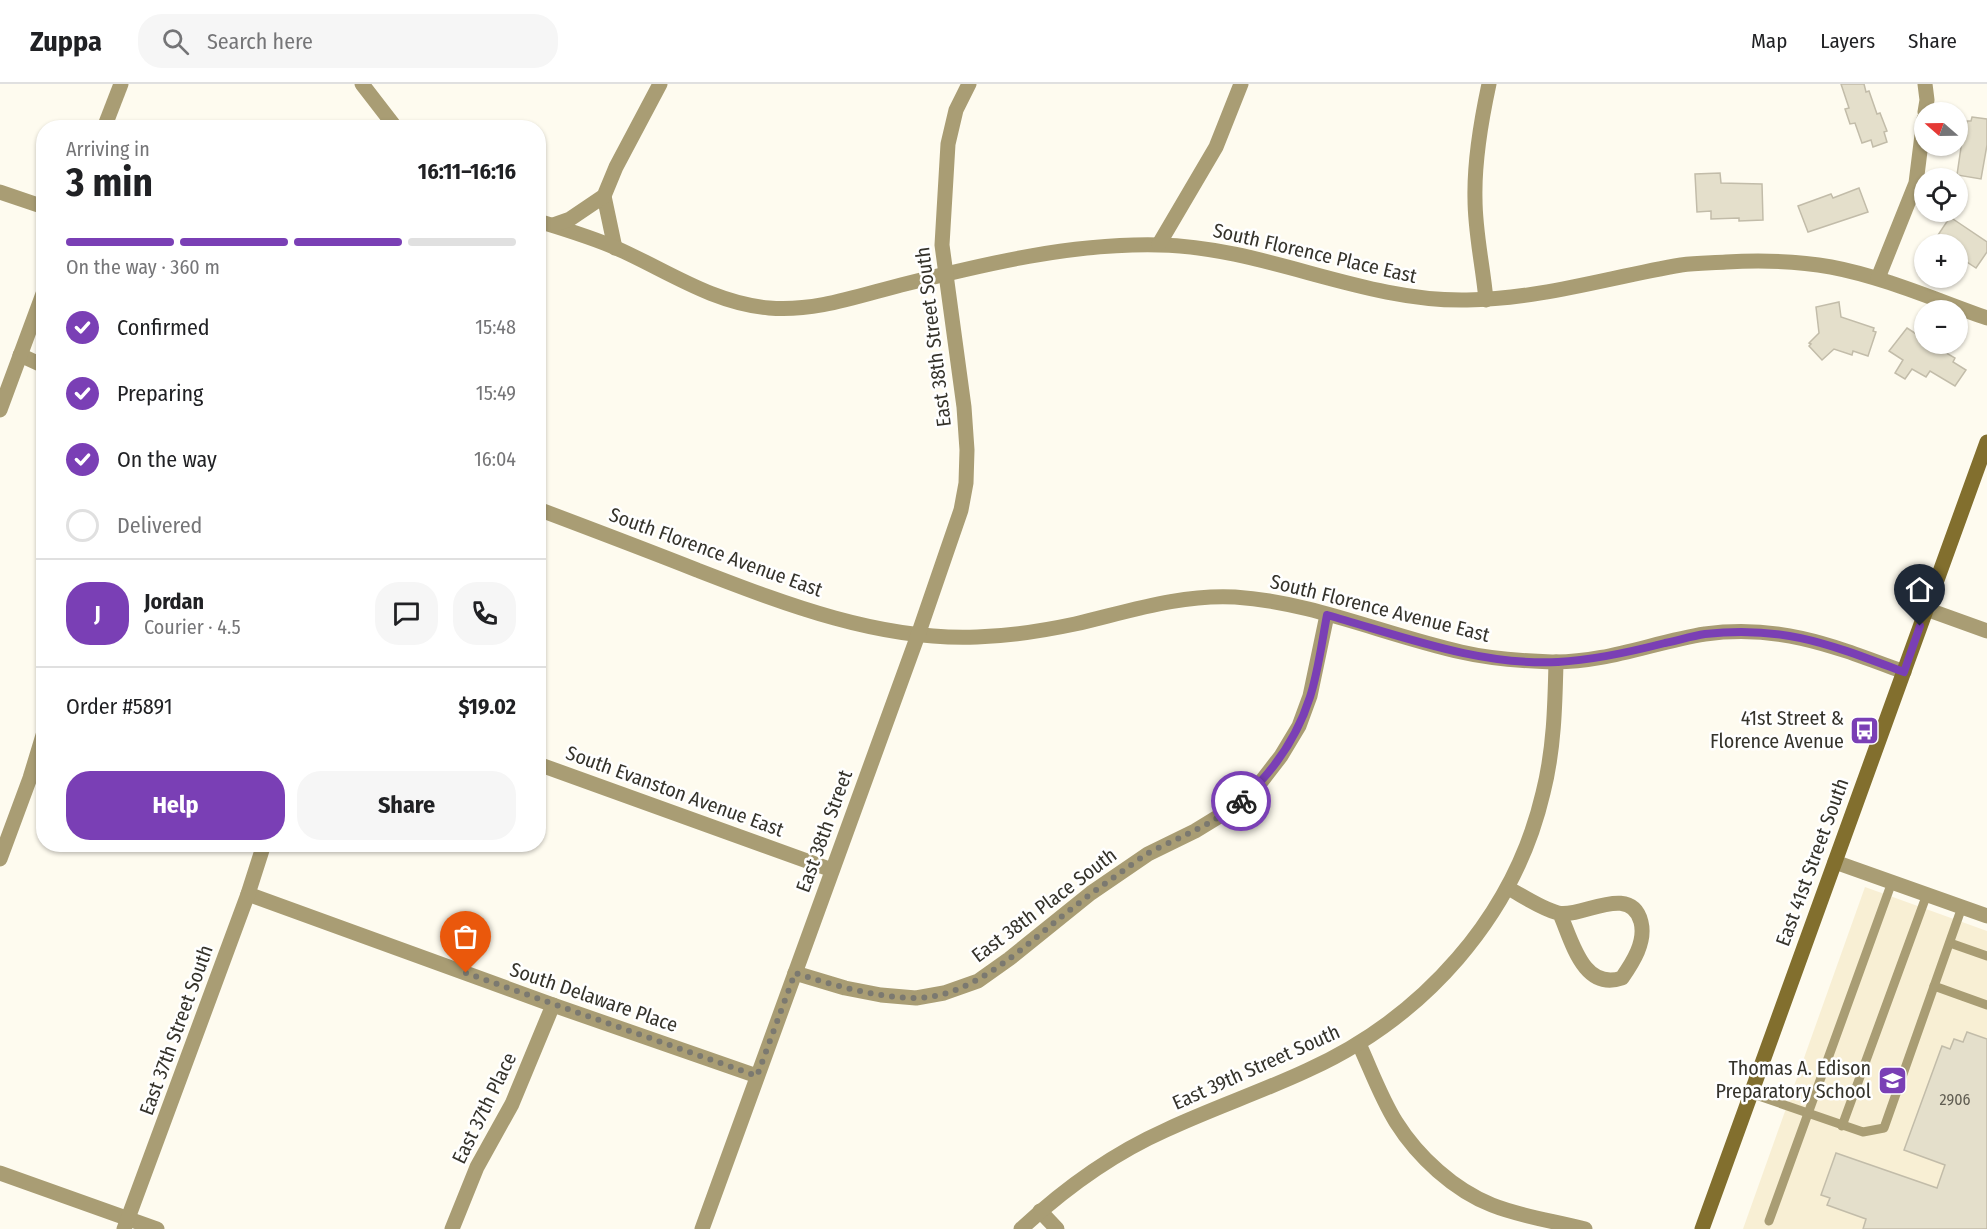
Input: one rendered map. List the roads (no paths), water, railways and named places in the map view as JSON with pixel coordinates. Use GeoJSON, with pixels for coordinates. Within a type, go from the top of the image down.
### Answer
{"type":"FeatureCollection","features":[{"type":"Feature","properties":{"kind":"main road","name":"East 41st Street South"},"geometry":{"type":"LineString","coordinates":[[1702,1229],[1987,442]]}},
{"type":"Feature","properties":{"kind":"street"},"geometry":{"type":"LineString","coordinates":[[107,120],[121,84]]}},
{"type":"Feature","properties":{"kind":"street"},"geometry":{"type":"LineString","coordinates":[[362,84],[390,120]]}},
{"type":"Feature","properties":{"kind":"street"},"geometry":{"type":"LineString","coordinates":[[546,223],[570,219],[604,196],[616,167],[660,84]]}},
{"type":"Feature","properties":{"kind":"street","name":"East 38th Street South"},"geometry":{"type":"LineString","coordinates":[[967,444],[942,245],[948,144],[956,110],[969,84]]}},
{"type":"Feature","properties":{"kind":"street"},"geometry":{"type":"LineString","coordinates":[[1159,244],[1216,147],[1241,84]]}},
{"type":"Feature","properties":{"kind":"street"},"geometry":{"type":"LineString","coordinates":[[1486,300],[1477,234],[1475,197],[1483,116],[1489,84]]}},
{"type":"Feature","properties":{"kind":"street"},"geometry":{"type":"LineString","coordinates":[[1925,84],[1927,102]]}},
{"type":"Feature","properties":{"kind":"street"},"geometry":{"type":"LineString","coordinates":[[1878,278],[1916,183],[1919,156]]}},
{"type":"Feature","properties":{"kind":"street"},"geometry":{"type":"LineString","coordinates":[[0,192],[36,204]]}},
{"type":"Feature","properties":{"kind":"street"},"geometry":{"type":"LineString","coordinates":[[604,196],[615,248]]}},
{"type":"Feature","properties":{"kind":"street","name":"South Florence Place East"},"geometry":{"type":"LineString","coordinates":[[546,223],[615,248],[700,290],[746,304],[769,308],[792,308],[838,302],[1005,260],[1050,252],[1159,244],[1253,257],[1372,289],[1423,298],[1486,300],[1555,292],[1685,264],[1758,261],[1797,263],[1830,267],[1878,278],[1987,318]]}},
{"type":"Feature","properties":{"kind":"street"},"geometry":{"type":"LineString","coordinates":[[0,410],[36,312]]}},
{"type":"Feature","properties":{"kind":"street"},"geometry":{"type":"LineString","coordinates":[[20,355],[36,362]]}},
{"type":"Feature","properties":{"kind":"street","name":"East 38th Street"},"geometry":{"type":"LineString","coordinates":[[702,1229],[961,510],[966,483],[967,444]]}},
{"type":"Feature","properties":{"kind":"street","name":"South Florence Avenue East"},"geometry":{"type":"LineString","coordinates":[[546,512],[778,601],[870,626],[918,634],[972,638],[1021,635],[1162,603],[1231,597],[1273,601],[1461,653],[1504,659],[1556,662],[1594,659],[1703,634],[1743,631],[1799,636],[1904,672]]}},
{"type":"Feature","properties":{"kind":"street"},"geometry":{"type":"LineString","coordinates":[[1926,609],[1987,631]]}},
{"type":"Feature","properties":{"kind":"street","name":"East 38th Place South"},"geometry":{"type":"LineString","coordinates":[[795,973],[845,988],[881,995],[916,998],[944,993],[978,981],[1091,893],[1148,854],[1195,831],[1231,809],[1257,787],[1281,756],[1299,726],[1310,696],[1327,615]]}},
{"type":"Feature","properties":{"kind":"street","name":"East 39th Street South"},"geometry":{"type":"LineString","coordinates":[[1020,1229],[1085,1175],[1125,1151],[1165,1130],[1310,1069],[1359,1044],[1384,1028],[1446,972],[1474,939],[1508,888],[1530,836],[1543,793],[1555,719],[1556,662]]}},
{"type":"Feature","properties":{"kind":"street"},"geometry":{"type":"LineString","coordinates":[[0,859],[36,758]]}},
{"type":"Feature","properties":{"kind":"street","name":"South Evanston Avenue East"},"geometry":{"type":"LineString","coordinates":[[546,767],[832,870]]}},
{"type":"Feature","properties":{"kind":"street","name":"East 37th Street South"},"geometry":{"type":"LineString","coordinates":[[126,1224],[261,852]]}},
{"type":"Feature","properties":{"kind":"street"},"geometry":{"type":"LineString","coordinates":[[1835,862],[1987,916]]}},
{"type":"Feature","properties":{"kind":"street"},"geometry":{"type":"LineString","coordinates":[[1508,888],[1560,914],[1616,903],[1626,905],[1636,911],[1641,922],[1640,942],[1631,965],[1622,978],[1612,981],[1599,979],[1591,974],[1583,964],[1560,914]]}},
{"type":"Feature","properties":{"kind":"street","name":"South Delaware Place"},"geometry":{"type":"LineString","coordinates":[[248,894],[553,1005],[757,1076]]}},
{"type":"Feature","properties":{"kind":"street","name":"East 37th Place"},"geometry":{"type":"LineString","coordinates":[[452,1229],[477,1167],[520,1085],[553,1005]]}},
{"type":"Feature","properties":{"kind":"street"},"geometry":{"type":"LineString","coordinates":[[1359,1044],[1395,1121],[1409,1141],[1443,1175],[1470,1194],[1493,1205],[1585,1229]]}},
{"type":"Feature","properties":{"kind":"street"},"geometry":{"type":"LineString","coordinates":[[0,1173],[126,1224],[158,1229]]}},
{"type":"Feature","properties":{"kind":"street"},"geometry":{"type":"LineString","coordinates":[[1040,1211],[1057,1229]]}},
{"type":"Feature","properties":{"kind":"lane"},"geometry":{"type":"LineString","coordinates":[[1769,1221],[1892,882]]}},
{"type":"Feature","properties":{"kind":"lane"},"geometry":{"type":"LineString","coordinates":[[1842,1126],[1927,894]]}},
{"type":"Feature","properties":{"kind":"lane"},"geometry":{"type":"LineString","coordinates":[[1750,1094],[1863,1132],[1884,1128],[1962,907]]}},
{"type":"Feature","properties":{"kind":"lane"},"geometry":{"type":"LineString","coordinates":[[1950,943],[1987,956]]}},
{"type":"Feature","properties":{"kind":"lane"},"geometry":{"type":"LineString","coordinates":[[1934,986],[1987,1005]]}},
{"type":"Feature","properties":{"kind":"place","name":"41st Street & Florence Avenue"},"geometry":{"type":"Point","coordinates":[1865,730]}},
{"type":"Feature","properties":{"kind":"place","name":"Thomas A. Edison Preparatory School"},"geometry":{"type":"Point","coordinates":[1892,1080]}}]}
